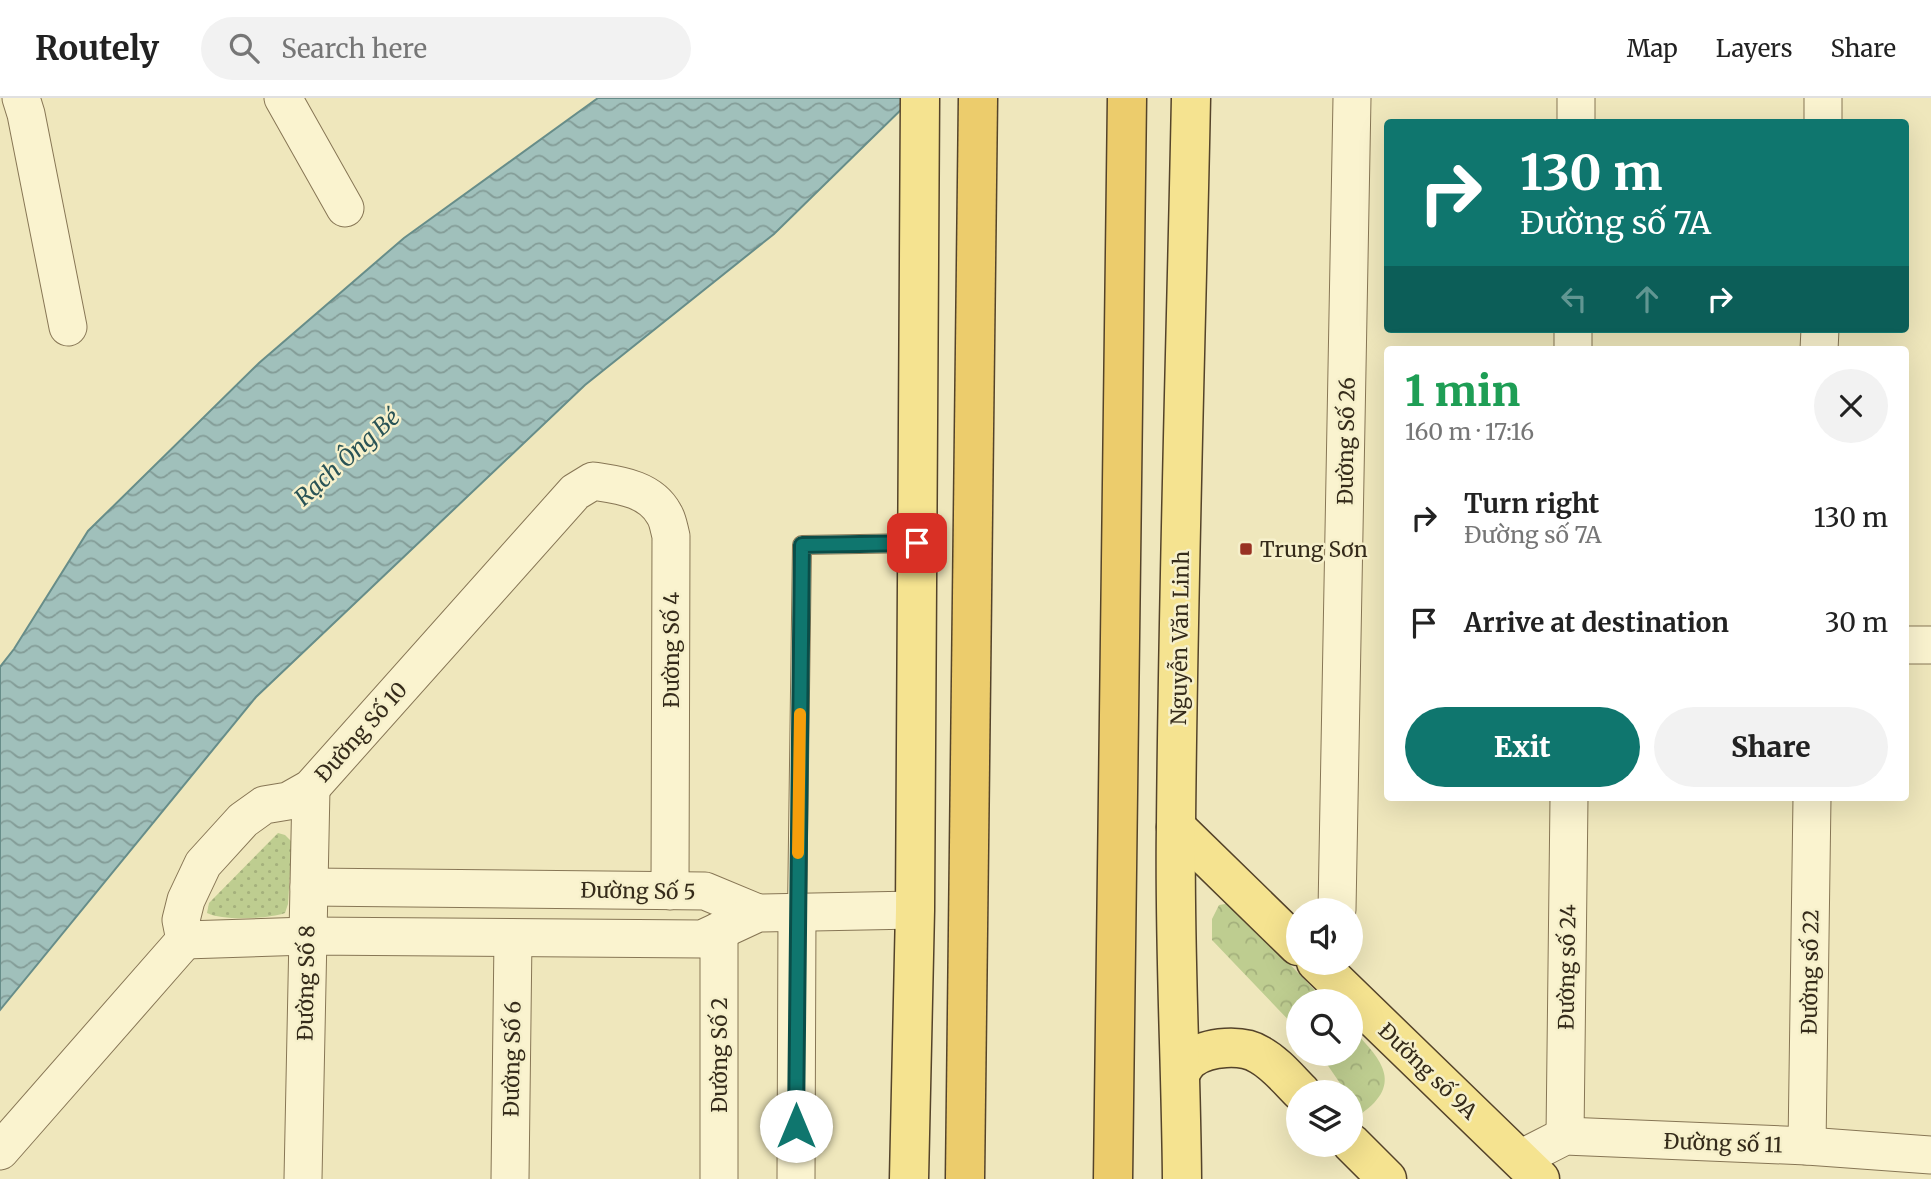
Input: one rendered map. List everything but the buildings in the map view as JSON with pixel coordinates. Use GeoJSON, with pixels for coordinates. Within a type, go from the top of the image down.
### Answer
{"type":"FeatureCollection","features":[{"type":"Feature","properties":{"kind":"highway"},"geometry":{"type":"LineString","coordinates":[[965,1176],[978,98]]}},
{"type":"Feature","properties":{"kind":"highway"},"geometry":{"type":"LineString","coordinates":[[1113,1177],[1127,98]]}},
{"type":"Feature","properties":{"kind":"main road"},"geometry":{"type":"LineString","coordinates":[[909,1176],[915,910],[920,98]]}},
{"type":"Feature","properties":{"kind":"main road","name":"Nguyễn Văn Linh"},"geometry":{"type":"LineString","coordinates":[[1182,1179],[1176,966],[1176,827],[1191,98]]}},
{"type":"Feature","properties":{"kind":"main road"},"geometry":{"type":"LineString","coordinates":[[1176,827],[1286,934]]}},
{"type":"Feature","properties":{"kind":"main road","name":"Đường số 9A"},"geometry":{"type":"LineString","coordinates":[[1335,975],[1519,1172]]}},
{"type":"Feature","properties":{"kind":"main road"},"geometry":{"type":"LineString","coordinates":[[1181,1072],[1191,1059],[1206,1051],[1231,1048],[1257,1052],[1273,1063],[1289,1080]]}},
{"type":"Feature","properties":{"kind":"main road"},"geometry":{"type":"LineString","coordinates":[[1363,1155],[1387,1179]]}},
{"type":"Feature","properties":{"kind":"street"},"geometry":{"type":"LineString","coordinates":[[21,98],[68,327]]}},
{"type":"Feature","properties":{"kind":"street"},"geometry":{"type":"LineString","coordinates":[[283,98],[345,208]]}},
{"type":"Feature","properties":{"kind":"street","name":"Đường Số 26"},"geometry":{"type":"LineString","coordinates":[[1337,898],[1352,98]]}},
{"type":"Feature","properties":{"kind":"street"},"geometry":{"type":"LineString","coordinates":[[1576,98],[1576,119]]}},
{"type":"Feature","properties":{"kind":"street"},"geometry":{"type":"LineString","coordinates":[[1823,119],[1824,98]]}},
{"type":"Feature","properties":{"kind":"street","name":"Đường Số 4"},"geometry":{"type":"LineString","coordinates":[[575,492],[593,481],[630,488],[649,497],[664,513],[671,536],[670,891]]}},
{"type":"Feature","properties":{"kind":"street","name":"Đường Số 10"},"geometry":{"type":"LineString","coordinates":[[186,940],[181,920],[186,900],[203,864],[243,820],[264,805],[288,801],[310,788],[575,492]]}},
{"type":"Feature","properties":{"kind":"street"},"geometry":{"type":"LineString","coordinates":[[1909,645],[1931,645]]}},
{"type":"Feature","properties":{"kind":"street","name":"Đường Số 8"},"geometry":{"type":"LineString","coordinates":[[303,1179],[310,788]]}},
{"type":"Feature","properties":{"kind":"street","name":"Đường số 24"},"geometry":{"type":"LineString","coordinates":[[1565,1136],[1569,801]]}},
{"type":"Feature","properties":{"kind":"street","name":"Đường số 22"},"geometry":{"type":"LineString","coordinates":[[1807,1146],[1812,801]]}},
{"type":"Feature","properties":{"kind":"street","name":"Đường Số 5"},"geometry":{"type":"LineString","coordinates":[[309,887],[705,891],[758,913]]}},
{"type":"Feature","properties":{"kind":"street"},"geometry":{"type":"LineString","coordinates":[[0,1151],[186,940],[307,936],[702,939],[758,913],[915,910]]}},
{"type":"Feature","properties":{"kind":"street"},"geometry":{"type":"LineString","coordinates":[[796,1179],[797,912]]}},
{"type":"Feature","properties":{"kind":"street","name":"Đường Số 2"},"geometry":{"type":"LineString","coordinates":[[719,930],[719,1179]]}},
{"type":"Feature","properties":{"kind":"street","name":"Đường Số 6"},"geometry":{"type":"LineString","coordinates":[[510,1179],[513,938]]}},
{"type":"Feature","properties":{"kind":"street","name":"Đường số 11"},"geometry":{"type":"LineString","coordinates":[[1519,1172],[1565,1136],[1807,1146],[1931,1155]]}},
{"type":"Feature","properties":{"kind":"lane"},"geometry":{"type":"LineString","coordinates":[[797,912],[802,545],[917,543]]}},
{"type":"Feature","properties":{"kind":"green space"},"geometry":{"type":"Polygon","coordinates":[[[278,833],[285,835],[292,842],[288,904],[285,913],[245,918],[207,913],[209,903],[278,833]]]}},
{"type":"Feature","properties":{"kind":"green space"},"geometry":{"type":"Polygon","coordinates":[[[1231,903],[1286,960],[1286,975],[1300,975],[1313,989],[1286,989],[1286,1017],[1212,940],[1212,919],[1219,905],[1231,903]]]}},
{"type":"Feature","properties":{"kind":"green space"},"geometry":{"type":"Polygon","coordinates":[[[1363,1041],[1379,1060],[1385,1081],[1382,1092],[1363,1112],[1363,1080],[1338,1080],[1328,1066],[1363,1066],[1363,1041]]]}},
{"type":"Feature","properties":{"kind":"water","name":"Rạch Ông Bé"},"geometry":{"type":"Polygon","coordinates":[[[598,98],[913,98],[774,234],[585,385],[256,697],[0,1010],[0,667],[88,531],[259,363],[404,238],[598,98]]]}},
{"type":"Feature","properties":{"kind":"slow traffic"},"geometry":{"type":"LineString","coordinates":[[798,853],[800,714]]}},
{"type":"Feature","properties":{"kind":"place","name":"Trung Sơn"},"geometry":{"type":"Point","coordinates":[1246,549]}},
{"type":"Feature","properties":{"kind":"route"},"geometry":{"type":"LineString","coordinates":[[796,1126],[802,545],[917,543]]}}]}
